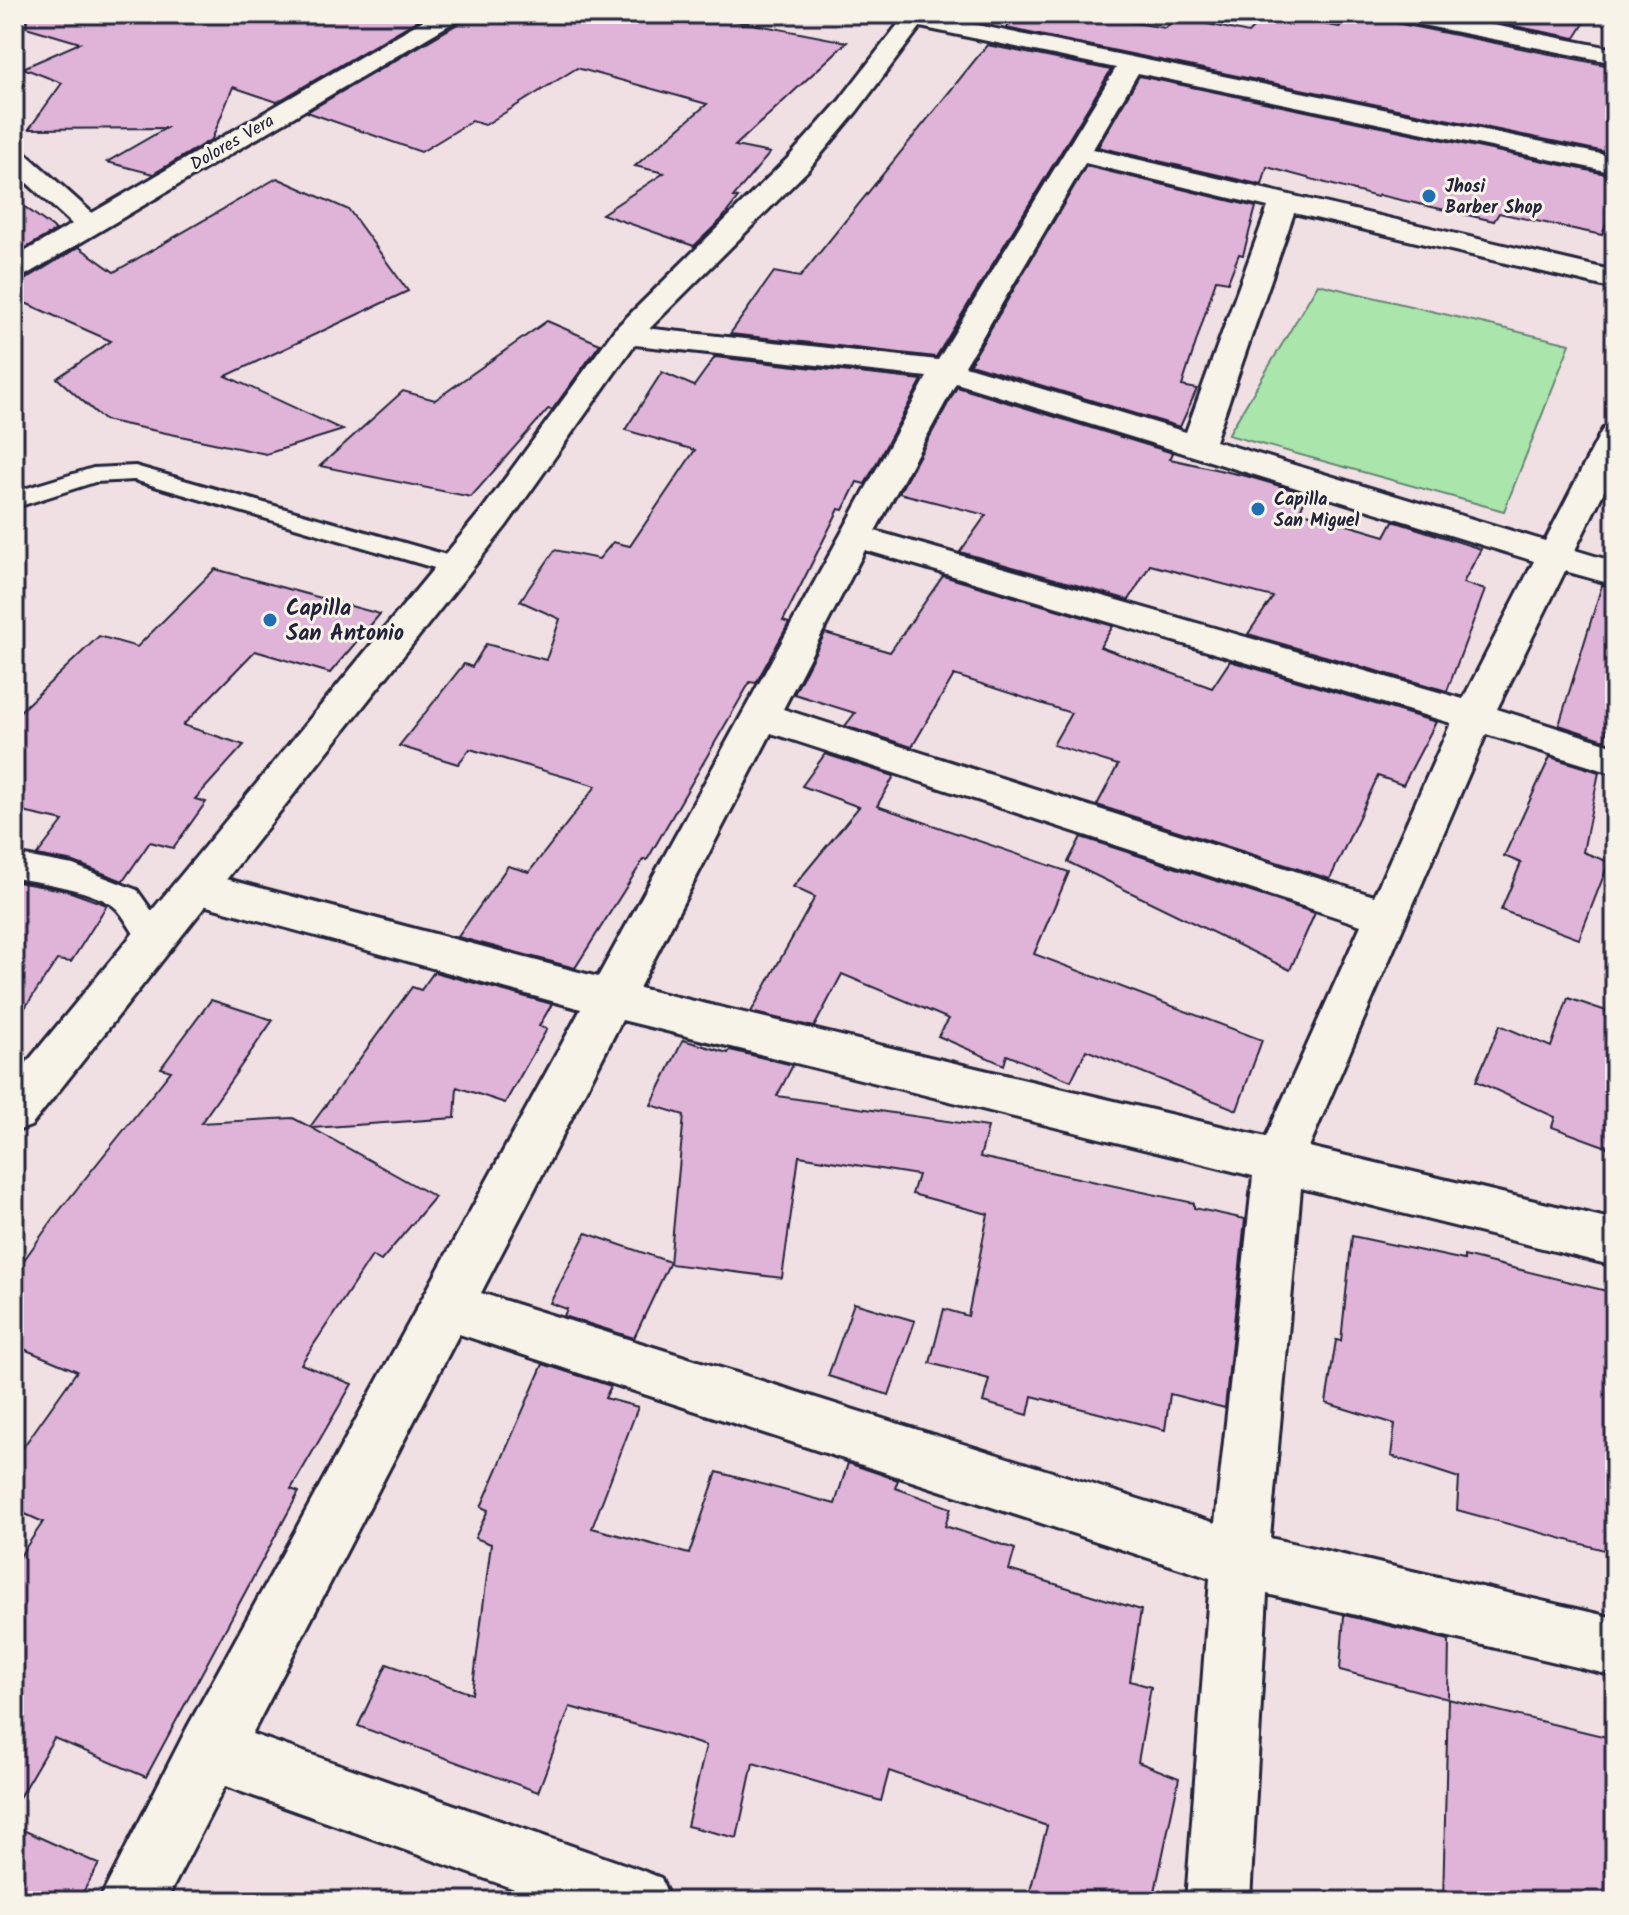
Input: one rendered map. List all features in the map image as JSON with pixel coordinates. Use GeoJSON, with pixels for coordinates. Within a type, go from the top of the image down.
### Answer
{"type":"FeatureCollection","features":[{"type":"Feature","properties":{"kind":"street","name":"Dolores Vera"},"geometry":{"type":"LineString","coordinates":[[14,270],[451,14]]}},
{"type":"Feature","properties":{"kind":"street"},"geometry":{"type":"LineString","coordinates":[[1402,14],[1615,56]]}},
{"type":"Feature","properties":{"kind":"street"},"geometry":{"type":"LineString","coordinates":[[14,1112],[494,518],[626,335],[797,165],[848,106],[916,16],[1615,165]]}},
{"type":"Feature","properties":{"kind":"street"},"geometry":{"type":"LineString","coordinates":[[131,1901],[607,998],[855,536],[947,370],[1131,64]]}},
{"type":"Feature","properties":{"kind":"street"},"geometry":{"type":"LineString","coordinates":[[1075,153],[1615,280]]}},
{"type":"Feature","properties":{"kind":"street"},"geometry":{"type":"LineString","coordinates":[[14,157],[89,225]]}},
{"type":"Feature","properties":{"kind":"street"},"geometry":{"type":"LineString","coordinates":[[1197,446],[1283,204]]}},
{"type":"Feature","properties":{"kind":"street"},"geometry":{"type":"LineString","coordinates":[[626,335],[947,370],[1615,574]]}},
{"type":"Feature","properties":{"kind":"street"},"geometry":{"type":"LineString","coordinates":[[1218,1901],[1240,1559],[1279,1161],[1474,716],[1615,436]]}},
{"type":"Feature","properties":{"kind":"street"},"geometry":{"type":"LineString","coordinates":[[855,536],[1615,760]]}},
{"type":"Feature","properties":{"kind":"street"},"geometry":{"type":"LineString","coordinates":[[759,715],[1387,917]]}},
{"type":"Feature","properties":{"kind":"street"},"geometry":{"type":"LineString","coordinates":[[196,887],[607,998],[1615,1243]]}},
{"type":"Feature","properties":{"kind":"street"},"geometry":{"type":"LineString","coordinates":[[447,1306],[1240,1559],[1615,1647]]}},
{"type":"Feature","properties":{"kind":"street"},"geometry":{"type":"LineString","coordinates":[[209,1750],[638,1901]]}},
{"type":"Feature","properties":{"kind":"lane"},"geometry":{"type":"LineString","coordinates":[[14,500],[93,475],[135,473],[455,566]]}},
{"type":"Feature","properties":{"kind":"lane"},"geometry":{"type":"LineString","coordinates":[[14,866],[73,877],[126,898],[155,938]]}},
{"type":"Feature","properties":{"kind":"green space"},"geometry":{"type":"Polygon","coordinates":[[[1318,284],[1570,344],[1504,511],[1228,435],[1318,284]]]}},
{"type":"Feature","properties":{"kind":"building"},"geometry":{"type":"Polygon","coordinates":[[[28,14],[428,14],[277,102],[233,87],[212,139],[153,174],[107,162],[166,128],[29,129],[62,83],[23,68],[80,43],[26,27],[28,14]]]}},
{"type":"Feature","properties":{"kind":"building"},"geometry":{"type":"Polygon","coordinates":[[[466,14],[700,14],[847,42],[735,146],[770,153],[733,197],[738,198],[721,220],[694,246],[602,214],[664,173],[635,166],[707,104],[577,68],[485,125],[472,121],[421,152],[307,112],[461,22],[466,14]]]}},
{"type":"Feature","properties":{"kind":"building"},"geometry":{"type":"Polygon","coordinates":[[[1020,14],[1063,23],[1075,14],[1083,14],[1165,28],[1177,17],[1248,33],[1267,14],[1340,27],[1342,14],[1387,14],[1392,21],[1401,24],[1615,67],[1615,154],[1006,28],[1020,14]]]}},
{"type":"Feature","properties":{"kind":"building"},"geometry":{"type":"Polygon","coordinates":[[[1453,14],[1590,14],[1575,38],[1453,14]]]}},
{"type":"Feature","properties":{"kind":"building"},"geometry":{"type":"Polygon","coordinates":[[[987,45],[1111,70],[936,357],[730,334],[774,272],[800,277],[987,45]]]}},
{"type":"Feature","properties":{"kind":"building"},"geometry":{"type":"Polygon","coordinates":[[[1139,76],[1615,176],[1615,202],[1602,235],[1499,213],[1494,221],[1377,197],[1267,167],[1262,185],[1098,147],[1139,76]]]}},
{"type":"Feature","properties":{"kind":"building"},"geometry":{"type":"Polygon","coordinates":[[[1086,166],[1256,207],[1243,255],[1239,254],[1228,282],[1216,280],[1182,386],[1197,389],[1180,427],[970,364],[1086,166]]]}},
{"type":"Feature","properties":{"kind":"building"},"geometry":{"type":"Polygon","coordinates":[[[277,178],[349,210],[408,291],[226,376],[343,430],[266,454],[104,420],[57,378],[111,341],[14,298],[14,282],[26,279],[79,247],[114,272],[277,178]]]}},
{"type":"Feature","properties":{"kind":"building"},"geometry":{"type":"Polygon","coordinates":[[[14,199],[56,230],[14,255],[14,199]]]}},
{"type":"Feature","properties":{"kind":"building"},"geometry":{"type":"Polygon","coordinates":[[[547,321],[600,344],[552,410],[548,409],[471,497],[320,466],[403,391],[435,400],[547,321]]]}},
{"type":"Feature","properties":{"kind":"building"},"geometry":{"type":"Polygon","coordinates":[[[715,357],[922,380],[865,484],[857,482],[843,510],[839,509],[783,621],[789,623],[756,683],[750,682],[647,860],[644,859],[575,968],[458,937],[508,866],[529,872],[596,786],[470,749],[458,764],[399,746],[464,664],[472,667],[486,644],[546,660],[560,619],[520,601],[555,550],[599,559],[613,542],[630,546],[695,450],[625,430],[662,372],[694,386],[715,357]]]}},
{"type":"Feature","properties":{"kind":"building"},"geometry":{"type":"Polygon","coordinates":[[[957,387],[1173,453],[1170,459],[1307,494],[1300,511],[1385,536],[1393,521],[1481,549],[1463,583],[1485,590],[1447,691],[1248,634],[1273,597],[1150,565],[1129,600],[960,552],[986,515],[899,493],[957,387]]]}},
{"type":"Feature","properties":{"kind":"building"},"geometry":{"type":"Polygon","coordinates":[[[215,569],[380,614],[330,673],[255,651],[183,725],[244,745],[195,799],[206,802],[173,848],[150,842],[123,881],[74,862],[37,855],[63,821],[14,810],[14,717],[99,636],[137,647],[215,569]]]}},
{"type":"Feature","properties":{"kind":"building"},"geometry":{"type":"Polygon","coordinates":[[[943,576],[1113,626],[1100,647],[1212,688],[1230,661],[1436,722],[1403,785],[1378,776],[1330,879],[1097,805],[1118,765],[1053,745],[1071,713],[954,675],[912,747],[845,726],[855,713],[794,694],[825,633],[890,652],[943,576]]]}},
{"type":"Feature","properties":{"kind":"building"},"geometry":{"type":"Polygon","coordinates":[[[1602,585],[1615,588],[1615,731],[1607,728],[1605,740],[1559,725],[1602,585]]]}},
{"type":"Feature","properties":{"kind":"building"},"geometry":{"type":"Polygon","coordinates":[[[825,754],[894,776],[877,806],[1069,872],[1034,954],[1262,1040],[1237,1110],[1086,1050],[1071,1081],[1007,1055],[1004,1065],[938,1036],[949,1019],[842,974],[814,1027],[751,1012],[815,897],[793,887],[859,807],[802,786],[825,754]]]}},
{"type":"Feature","properties":{"kind":"building"},"geometry":{"type":"Polygon","coordinates":[[[1550,757],[1599,772],[1583,852],[1609,862],[1579,939],[1501,910],[1521,863],[1504,856],[1550,757]]]}},
{"type":"Feature","properties":{"kind":"building"},"geometry":{"type":"Polygon","coordinates":[[[1081,837],[1315,913],[1290,970],[1068,862],[1081,837]]]}},
{"type":"Feature","properties":{"kind":"building"},"geometry":{"type":"Polygon","coordinates":[[[17,882],[68,891],[107,905],[71,962],[57,960],[14,1024],[14,886],[17,882]]]}},
{"type":"Feature","properties":{"kind":"building"},"geometry":{"type":"Polygon","coordinates":[[[434,972],[552,1004],[539,1026],[547,1029],[505,1103],[457,1087],[455,1118],[312,1128],[435,1197],[381,1261],[372,1256],[301,1364],[352,1384],[291,1489],[299,1492],[146,1777],[54,1738],[14,1806],[14,1565],[43,1522],[14,1509],[14,1460],[77,1371],[14,1345],[14,1274],[56,1215],[171,1071],[161,1068],[211,1000],[273,1020],[201,1123],[293,1118],[310,1127],[412,987],[421,990],[434,972]]]}},
{"type":"Feature","properties":{"kind":"building"},"geometry":{"type":"Polygon","coordinates":[[[1568,998],[1615,1014],[1615,1150],[1552,1127],[1555,1117],[1476,1081],[1500,1025],[1551,1047],[1568,998]]]}},
{"type":"Feature","properties":{"kind":"building"},"geometry":{"type":"Polygon","coordinates":[[[683,1040],[728,1053],[730,1050],[793,1065],[777,1096],[988,1127],[980,1157],[1194,1203],[1194,1208],[1245,1219],[1225,1408],[1170,1394],[1165,1430],[1032,1396],[1028,1415],[983,1402],[989,1379],[930,1363],[944,1309],[968,1316],[988,1214],[912,1194],[918,1175],[799,1156],[782,1278],[670,1264],[684,1115],[651,1105],[683,1040]]]}},
{"type":"Feature","properties":{"kind":"building"},"geometry":{"type":"Polygon","coordinates":[[[586,1233],[670,1262],[634,1338],[564,1316],[567,1309],[550,1303],[586,1233]]]}},
{"type":"Feature","properties":{"kind":"building"},"geometry":{"type":"Polygon","coordinates":[[[1352,1236],[1464,1260],[1464,1256],[1615,1293],[1615,1553],[1457,1510],[1459,1478],[1391,1456],[1395,1424],[1326,1403],[1336,1340],[1341,1341],[1352,1236]]]}},
{"type":"Feature","properties":{"kind":"building"},"geometry":{"type":"Polygon","coordinates":[[[854,1303],[915,1321],[889,1395],[828,1376],[854,1303]]]}},
{"type":"Feature","properties":{"kind":"building"},"geometry":{"type":"Polygon","coordinates":[[[543,1364],[611,1386],[605,1398],[638,1407],[592,1528],[689,1554],[717,1472],[835,1504],[848,1463],[898,1480],[895,1488],[951,1508],[945,1526],[1015,1549],[1009,1570],[1141,1610],[1130,1681],[1151,1687],[1138,1762],[1179,1778],[1153,1901],[1055,1901],[1030,1891],[1047,1826],[889,1771],[881,1801],[753,1763],[737,1838],[687,1826],[706,1746],[655,1730],[570,1707],[538,1792],[358,1726],[387,1664],[472,1694],[491,1544],[475,1538],[488,1510],[481,1507],[543,1364]]]}},
{"type":"Feature","properties":{"kind":"building"},"geometry":{"type":"Polygon","coordinates":[[[1344,1615],[1449,1640],[1448,1699],[1340,1670],[1344,1615]]]}},
{"type":"Feature","properties":{"kind":"building"},"geometry":{"type":"Polygon","coordinates":[[[1448,1699],[1615,1739],[1615,1901],[1443,1901],[1448,1699]]]}},
{"type":"Feature","properties":{"kind":"building"},"geometry":{"type":"Polygon","coordinates":[[[14,1826],[99,1864],[78,1901],[14,1901],[14,1826]]]}},
{"type":"Feature","properties":{"kind":"place","name":"Jhosi Barber Shop"},"geometry":{"type":"Point","coordinates":[1429,196]}},
{"type":"Feature","properties":{"kind":"place","name":"Capilla San Miguel"},"geometry":{"type":"Point","coordinates":[1258,509]}},
{"type":"Feature","properties":{"kind":"place","name":"Capilla San Antonio"},"geometry":{"type":"Point","coordinates":[270,620]}}]}
